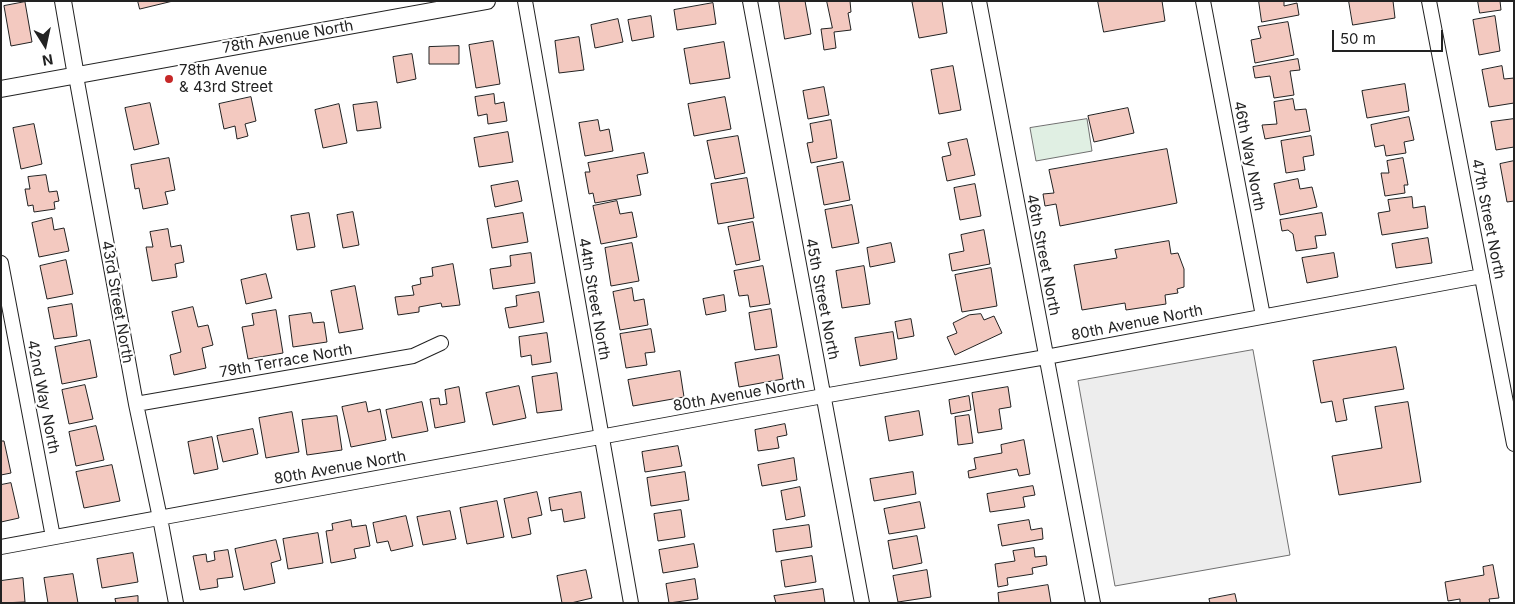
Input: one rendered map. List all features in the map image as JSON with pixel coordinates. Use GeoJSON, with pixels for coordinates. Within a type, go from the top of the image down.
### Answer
{"type":"FeatureCollection","features":[{"type":"Feature","properties":{"kind":"street","name":"43rd Street North"},"geometry":{"type":"LineString","coordinates":[[63,1],[136,404],[176,603]]}},
{"type":"Feature","properties":{"kind":"street","name":"78th Avenue North"},"geometry":{"type":"LineString","coordinates":[[1,89],[487,1]]}},
{"type":"Feature","properties":{"kind":"street","name":"44th Street North"},"geometry":{"type":"LineString","coordinates":[[525,1],[631,603]]}},
{"type":"Feature","properties":{"kind":"street","name":"45th Street North"},"geometry":{"type":"LineString","coordinates":[[750,1],[862,603]]}},
{"type":"Feature","properties":{"kind":"street","name":"46th Street North"},"geometry":{"type":"LineString","coordinates":[[979,1],[1093,603]]}},
{"type":"Feature","properties":{"kind":"street","name":"46th Way North"},"geometry":{"type":"LineString","coordinates":[[1204,1],[1263,316]]}},
{"type":"Feature","properties":{"kind":"street","name":"47th Street North"},"geometry":{"type":"LineString","coordinates":[[1429,1],[1482,276],[1508,381],[1514,444]]}},
{"type":"Feature","properties":{"kind":"street","name":"42nd Way North"},"geometry":{"type":"LineString","coordinates":[[1,263],[53,537]]}},
{"type":"Feature","properties":{"kind":"street","name":"80th Avenue North"},"geometry":{"type":"LineString","coordinates":[[1,547],[1482,276]]}},
{"type":"Feature","properties":{"kind":"street","name":"79th Terrace North"},"geometry":{"type":"LineString","coordinates":[[136,404],[413,356],[441,344]]}},
{"type":"Feature","properties":{"kind":"green space"},"geometry":{"type":"Polygon","coordinates":[[[1087,119],[1092,151],[1036,161],[1030,128],[1087,119]]]}},
{"type":"Feature","properties":{"kind":"shaded area"},"geometry":{"type":"Polygon","coordinates":[[[1253,350],[1290,555],[1115,586],[1078,381],[1253,350]]]}},
{"type":"Feature","properties":{"kind":"building"},"geometry":{"type":"Polygon","coordinates":[[[138,1],[173,1],[140,9],[138,1]]]}},
{"type":"Feature","properties":{"kind":"building"},"geometry":{"type":"Polygon","coordinates":[[[779,1],[805,1],[811,34],[785,39],[779,1]]]}},
{"type":"Feature","properties":{"kind":"building"},"geometry":{"type":"Polygon","coordinates":[[[827,1],[850,1],[851,12],[848,13],[851,30],[834,32],[836,48],[824,50],[821,29],[832,28],[827,1]]]}},
{"type":"Feature","properties":{"kind":"building"},"geometry":{"type":"Polygon","coordinates":[[[942,1],[947,33],[919,38],[912,2],[942,1]]]}},
{"type":"Feature","properties":{"kind":"building"},"geometry":{"type":"Polygon","coordinates":[[[1098,1],[1162,1],[1165,21],[1104,32],[1098,1]]]}},
{"type":"Feature","properties":{"kind":"building"},"geometry":{"type":"Polygon","coordinates":[[[1259,1],[1284,1],[1284,6],[1297,3],[1299,15],[1262,22],[1259,1]]]}},
{"type":"Feature","properties":{"kind":"building"},"geometry":{"type":"Polygon","coordinates":[[[1349,1],[1393,1],[1395,18],[1353,25],[1349,1]]]}},
{"type":"Feature","properties":{"kind":"building"},"geometry":{"type":"Polygon","coordinates":[[[1478,1],[1500,1],[1501,10],[1480,13],[1478,1]]]}},
{"type":"Feature","properties":{"kind":"building"},"geometry":{"type":"Polygon","coordinates":[[[25,2],[32,42],[11,46],[4,6],[25,2]]]}},
{"type":"Feature","properties":{"kind":"building"},"geometry":{"type":"Polygon","coordinates":[[[713,3],[716,24],[677,30],[674,10],[713,3]]]}},
{"type":"Feature","properties":{"kind":"building"},"geometry":{"type":"Polygon","coordinates":[[[651,16],[654,37],[632,41],[628,20],[651,16]]]}},
{"type":"Feature","properties":{"kind":"building"},"geometry":{"type":"Polygon","coordinates":[[[1495,16],[1500,51],[1479,55],[1473,20],[1495,16]]]}},
{"type":"Feature","properties":{"kind":"building"},"geometry":{"type":"Polygon","coordinates":[[[618,19],[623,42],[595,48],[591,25],[618,19]]]}},
{"type":"Feature","properties":{"kind":"building"},"geometry":{"type":"Polygon","coordinates":[[[1288,22],[1294,55],[1255,63],[1251,40],[1261,38],[1258,27],[1288,22]]]}},
{"type":"Feature","properties":{"kind":"building"},"geometry":{"type":"Polygon","coordinates":[[[579,37],[584,70],[559,73],[555,41],[579,37]]]}},
{"type":"Feature","properties":{"kind":"building"},"geometry":{"type":"Polygon","coordinates":[[[493,41],[500,84],[476,88],[469,45],[493,41]]]}},
{"type":"Feature","properties":{"kind":"building"},"geometry":{"type":"Polygon","coordinates":[[[724,42],[730,78],[690,84],[684,49],[724,42]]]}},
{"type":"Feature","properties":{"kind":"building"},"geometry":{"type":"Polygon","coordinates":[[[459,46],[459,64],[429,64],[429,47],[459,46]]]}},
{"type":"Feature","properties":{"kind":"building"},"geometry":{"type":"Polygon","coordinates":[[[412,54],[416,79],[397,83],[393,57],[412,54]]]}},
{"type":"Feature","properties":{"kind":"building"},"geometry":{"type":"Polygon","coordinates":[[[1298,59],[1300,70],[1290,71],[1294,95],[1274,98],[1270,76],[1255,78],[1253,67],[1298,59]]]}},
{"type":"Feature","properties":{"kind":"building"},"geometry":{"type":"Polygon","coordinates":[[[953,66],[961,110],[939,114],[931,70],[953,66]]]}},
{"type":"Feature","properties":{"kind":"building"},"geometry":{"type":"Polygon","coordinates":[[[1502,66],[1504,79],[1514,78],[1514,103],[1489,107],[1482,70],[1502,66]]]}},
{"type":"Feature","properties":{"kind":"building"},"geometry":{"type":"Polygon","coordinates":[[[1405,84],[1409,111],[1367,118],[1362,91],[1405,84]]]}},
{"type":"Feature","properties":{"kind":"building"},"geometry":{"type":"Polygon","coordinates":[[[824,87],[829,115],[808,119],[803,91],[824,87]]]}},
{"type":"Feature","properties":{"kind":"building"},"geometry":{"type":"Polygon","coordinates":[[[494,94],[495,104],[504,102],[507,121],[488,124],[487,114],[478,116],[475,97],[494,94]]]}},
{"type":"Feature","properties":{"kind":"building"},"geometry":{"type":"Polygon","coordinates":[[[251,97],[256,121],[245,124],[248,136],[237,139],[235,126],[224,129],[219,104],[251,97]]]}},
{"type":"Feature","properties":{"kind":"building"},"geometry":{"type":"Polygon","coordinates":[[[725,97],[731,129],[694,136],[688,104],[725,97]]]}},
{"type":"Feature","properties":{"kind":"building"},"geometry":{"type":"Polygon","coordinates":[[[1293,99],[1295,110],[1306,109],[1310,131],[1265,139],[1262,125],[1277,124],[1274,102],[1293,99]]]}},
{"type":"Feature","properties":{"kind":"building"},"geometry":{"type":"Polygon","coordinates":[[[377,102],[381,128],[357,131],[353,105],[377,102]]]}},
{"type":"Feature","properties":{"kind":"building"},"geometry":{"type":"Polygon","coordinates":[[[150,103],[159,144],[134,150],[125,108],[150,103]]]}},
{"type":"Feature","properties":{"kind":"building"},"geometry":{"type":"Polygon","coordinates":[[[339,104],[347,143],[323,148],[315,110],[339,104]]]}},
{"type":"Feature","properties":{"kind":"building"},"geometry":{"type":"Polygon","coordinates":[[[1128,108],[1134,133],[1094,142],[1088,116],[1128,108]]]}},
{"type":"Feature","properties":{"kind":"building"},"geometry":{"type":"Polygon","coordinates":[[[1409,117],[1414,140],[1404,142],[1406,153],[1386,156],[1384,145],[1375,147],[1371,125],[1409,117]]]}},
{"type":"Feature","properties":{"kind":"building"},"geometry":{"type":"Polygon","coordinates":[[[1514,119],[1514,147],[1496,150],[1491,122],[1514,119]]]}},
{"type":"Feature","properties":{"kind":"building"},"geometry":{"type":"Polygon","coordinates":[[[598,120],[600,131],[609,129],[613,151],[585,156],[579,123],[598,120]]]}},
{"type":"Feature","properties":{"kind":"building"},"geometry":{"type":"Polygon","coordinates":[[[831,120],[837,158],[811,163],[807,143],[813,142],[810,124],[831,120]]]}},
{"type":"Feature","properties":{"kind":"building"},"geometry":{"type":"Polygon","coordinates":[[[34,124],[42,164],[21,169],[13,128],[34,124]]]}},
{"type":"Feature","properties":{"kind":"building"},"geometry":{"type":"Polygon","coordinates":[[[508,132],[513,162],[479,167],[474,138],[508,132]]]}},
{"type":"Feature","properties":{"kind":"building"},"geometry":{"type":"Polygon","coordinates":[[[738,136],[745,173],[715,179],[707,141],[738,136]]]}},
{"type":"Feature","properties":{"kind":"building"},"geometry":{"type":"Polygon","coordinates":[[[1311,136],[1314,155],[1303,157],[1305,170],[1286,173],[1281,141],[1311,136]]]}},
{"type":"Feature","properties":{"kind":"building"},"geometry":{"type":"Polygon","coordinates":[[[967,139],[975,175],[947,181],[942,157],[951,155],[948,143],[967,139]]]}},
{"type":"Feature","properties":{"kind":"building"},"geometry":{"type":"Polygon","coordinates":[[[1167,149],[1177,203],[1060,226],[1056,204],[1045,206],[1043,194],[1054,193],[1049,170],[1167,149]]]}},
{"type":"Feature","properties":{"kind":"building"},"geometry":{"type":"Polygon","coordinates":[[[644,153],[648,173],[637,175],[641,195],[595,203],[593,193],[589,194],[585,172],[590,172],[588,163],[644,153]]]}},
{"type":"Feature","properties":{"kind":"building"},"geometry":{"type":"Polygon","coordinates":[[[169,158],[175,190],[165,192],[168,204],[143,209],[139,188],[135,189],[131,165],[169,158]]]}},
{"type":"Feature","properties":{"kind":"building"},"geometry":{"type":"Polygon","coordinates":[[[1403,158],[1408,185],[1404,185],[1405,193],[1385,196],[1381,173],[1389,173],[1387,161],[1403,158]]]}},
{"type":"Feature","properties":{"kind":"building"},"geometry":{"type":"Polygon","coordinates":[[[1514,161],[1514,201],[1507,202],[1500,164],[1514,161]]]}},
{"type":"Feature","properties":{"kind":"building"},"geometry":{"type":"Polygon","coordinates":[[[843,162],[850,200],[824,205],[817,167],[843,162]]]}},
{"type":"Feature","properties":{"kind":"building"},"geometry":{"type":"Polygon","coordinates":[[[46,175],[49,192],[57,191],[59,201],[54,202],[55,209],[34,212],[33,205],[28,206],[25,189],[30,189],[28,177],[46,175]]]}},
{"type":"Feature","properties":{"kind":"building"},"geometry":{"type":"Polygon","coordinates":[[[747,178],[754,218],[718,224],[711,184],[747,178]]]}},
{"type":"Feature","properties":{"kind":"building"},"geometry":{"type":"Polygon","coordinates":[[[1298,179],[1300,189],[1312,187],[1317,207],[1280,215],[1274,184],[1298,179]]]}},
{"type":"Feature","properties":{"kind":"building"},"geometry":{"type":"Polygon","coordinates":[[[518,181],[522,201],[495,207],[491,186],[518,181]]]}},
{"type":"Feature","properties":{"kind":"building"},"geometry":{"type":"Polygon","coordinates":[[[975,184],[981,216],[960,220],[954,188],[975,184]]]}},
{"type":"Feature","properties":{"kind":"building"},"geometry":{"type":"Polygon","coordinates":[[[1412,197],[1413,208],[1425,206],[1428,228],[1382,235],[1378,213],[1390,211],[1388,200],[1412,197]]]}},
{"type":"Feature","properties":{"kind":"building"},"geometry":{"type":"Polygon","coordinates":[[[617,201],[620,214],[632,212],[637,237],[601,244],[593,206],[617,201]]]}},
{"type":"Feature","properties":{"kind":"building"},"geometry":{"type":"Polygon","coordinates":[[[852,205],[859,243],[832,248],[825,210],[852,205]]]}},
{"type":"Feature","properties":{"kind":"building"},"geometry":{"type":"Polygon","coordinates":[[[353,212],[359,245],[343,248],[337,215],[353,212]]]}},
{"type":"Feature","properties":{"kind":"building"},"geometry":{"type":"Polygon","coordinates":[[[309,213],[315,247],[297,250],[291,216],[309,213]]]}},
{"type":"Feature","properties":{"kind":"building"},"geometry":{"type":"Polygon","coordinates":[[[523,213],[528,242],[492,248],[487,219],[523,213]]]}},
{"type":"Feature","properties":{"kind":"building"},"geometry":{"type":"Polygon","coordinates":[[[1322,213],[1326,235],[1315,236],[1317,248],[1296,251],[1293,234],[1288,230],[1282,231],[1280,220],[1322,213]]]}},
{"type":"Feature","properties":{"kind":"building"},"geometry":{"type":"Polygon","coordinates":[[[52,218],[54,230],[64,228],[69,251],[39,257],[32,223],[52,218]]]}},
{"type":"Feature","properties":{"kind":"building"},"geometry":{"type":"Polygon","coordinates":[[[753,222],[760,260],[736,265],[728,227],[753,222]]]}},
{"type":"Feature","properties":{"kind":"building"},"geometry":{"type":"Polygon","coordinates":[[[168,229],[171,247],[181,245],[184,262],[175,264],[177,277],[152,281],[146,247],[153,247],[150,232],[168,229]]]}},
{"type":"Feature","properties":{"kind":"building"},"geometry":{"type":"Polygon","coordinates":[[[984,230],[990,264],[952,271],[949,254],[964,251],[961,235],[984,230]]]}},
{"type":"Feature","properties":{"kind":"building"},"geometry":{"type":"Polygon","coordinates":[[[1428,238],[1432,263],[1396,268],[1392,244],[1428,238]]]}},
{"type":"Feature","properties":{"kind":"building"},"geometry":{"type":"Polygon","coordinates":[[[1169,241],[1171,254],[1178,253],[1184,269],[1184,287],[1177,289],[1178,293],[1165,295],[1166,304],[1126,310],[1125,303],[1082,310],[1074,265],[1117,258],[1115,250],[1169,241]]]}},
{"type":"Feature","properties":{"kind":"building"},"geometry":{"type":"Polygon","coordinates":[[[632,243],[639,281],[611,286],[605,248],[632,243]]]}},
{"type":"Feature","properties":{"kind":"building"},"geometry":{"type":"Polygon","coordinates":[[[891,243],[895,262],[870,267],[867,248],[891,243]]]}},
{"type":"Feature","properties":{"kind":"building"},"geometry":{"type":"Polygon","coordinates":[[[531,253],[535,283],[493,289],[490,269],[511,266],[510,256],[531,253]]]}},
{"type":"Feature","properties":{"kind":"building"},"geometry":{"type":"Polygon","coordinates":[[[1334,253],[1338,277],[1307,283],[1302,258],[1334,253]]]}},
{"type":"Feature","properties":{"kind":"building"},"geometry":{"type":"Polygon","coordinates":[[[66,260],[73,294],[47,299],[40,266],[66,260]]]}},
{"type":"Feature","properties":{"kind":"building"},"geometry":{"type":"Polygon","coordinates":[[[453,264],[460,305],[442,307],[441,303],[419,307],[419,312],[398,315],[395,297],[414,295],[412,286],[421,284],[420,278],[433,276],[432,268],[453,264]]]}},
{"type":"Feature","properties":{"kind":"building"},"geometry":{"type":"Polygon","coordinates":[[[763,266],[770,304],[750,307],[748,295],[739,296],[734,271],[763,266]]]}},
{"type":"Feature","properties":{"kind":"building"},"geometry":{"type":"Polygon","coordinates":[[[864,266],[870,304],[842,308],[836,271],[864,266]]]}},
{"type":"Feature","properties":{"kind":"building"},"geometry":{"type":"Polygon","coordinates":[[[991,268],[997,306],[962,312],[955,275],[991,268]]]}},
{"type":"Feature","properties":{"kind":"building"},"geometry":{"type":"Polygon","coordinates":[[[266,274],[272,298],[246,304],[241,280],[266,274]]]}},
{"type":"Feature","properties":{"kind":"building"},"geometry":{"type":"Polygon","coordinates":[[[355,286],[363,329],[339,333],[331,291],[355,286]]]}},
{"type":"Feature","properties":{"kind":"building"},"geometry":{"type":"Polygon","coordinates":[[[632,288],[634,301],[644,299],[648,325],[620,330],[613,292],[632,288]]]}},
{"type":"Feature","properties":{"kind":"building"},"geometry":{"type":"Polygon","coordinates":[[[539,292],[544,322],[509,328],[505,308],[517,306],[516,296],[539,292]]]}},
{"type":"Feature","properties":{"kind":"building"},"geometry":{"type":"Polygon","coordinates":[[[724,295],[726,311],[706,315],[703,299],[724,295]]]}},
{"type":"Feature","properties":{"kind":"building"},"geometry":{"type":"Polygon","coordinates":[[[72,304],[77,336],[54,339],[48,308],[72,304]]]}},
{"type":"Feature","properties":{"kind":"building"},"geometry":{"type":"Polygon","coordinates":[[[193,307],[198,327],[208,325],[213,345],[202,348],[206,368],[174,375],[170,355],[181,352],[172,312],[193,307]]]}},
{"type":"Feature","properties":{"kind":"building"},"geometry":{"type":"Polygon","coordinates":[[[771,309],[777,347],[755,350],[749,313],[771,309]]]}},
{"type":"Feature","properties":{"kind":"building"},"geometry":{"type":"Polygon","coordinates":[[[276,310],[283,353],[248,359],[242,327],[254,325],[252,314],[276,310]]]}},
{"type":"Feature","properties":{"kind":"building"},"geometry":{"type":"Polygon","coordinates":[[[311,313],[313,323],[324,322],[327,342],[293,347],[289,316],[311,313]]]}},
{"type":"Feature","properties":{"kind":"building"},"geometry":{"type":"Polygon","coordinates":[[[981,314],[984,320],[994,316],[1002,333],[955,355],[947,337],[957,333],[953,323],[969,315],[981,314]]]}},
{"type":"Feature","properties":{"kind":"building"},"geometry":{"type":"Polygon","coordinates":[[[911,319],[914,336],[898,339],[895,322],[911,319]]]}},
{"type":"Feature","properties":{"kind":"building"},"geometry":{"type":"Polygon","coordinates":[[[651,329],[655,352],[645,353],[647,365],[626,368],[620,334],[651,329]]]}},
{"type":"Feature","properties":{"kind":"building"},"geometry":{"type":"Polygon","coordinates":[[[893,332],[897,359],[860,366],[855,338],[893,332]]]}},
{"type":"Feature","properties":{"kind":"building"},"geometry":{"type":"Polygon","coordinates":[[[547,333],[551,362],[532,365],[531,355],[521,357],[519,337],[547,333]]]}},
{"type":"Feature","properties":{"kind":"building"},"geometry":{"type":"Polygon","coordinates":[[[90,340],[97,377],[62,384],[55,347],[90,340]]]}},
{"type":"Feature","properties":{"kind":"building"},"geometry":{"type":"Polygon","coordinates":[[[1396,347],[1404,389],[1343,399],[1347,420],[1336,422],[1332,401],[1321,403],[1313,361],[1396,347]]]}},
{"type":"Feature","properties":{"kind":"building"},"geometry":{"type":"Polygon","coordinates":[[[779,355],[783,379],[739,387],[735,363],[779,355]]]}},
{"type":"Feature","properties":{"kind":"building"},"geometry":{"type":"Polygon","coordinates":[[[680,371],[684,397],[633,406],[628,380],[680,371]]]}},
{"type":"Feature","properties":{"kind":"building"},"geometry":{"type":"Polygon","coordinates":[[[557,373],[562,410],[537,413],[532,377],[557,373]]]}},
{"type":"Feature","properties":{"kind":"building"},"geometry":{"type":"Polygon","coordinates":[[[85,385],[93,419],[69,424],[62,390],[85,385]]]}},
{"type":"Feature","properties":{"kind":"building"},"geometry":{"type":"Polygon","coordinates":[[[519,386],[526,418],[493,425],[486,393],[519,386]]]}},
{"type":"Feature","properties":{"kind":"building"},"geometry":{"type":"Polygon","coordinates":[[[459,387],[465,422],[435,428],[430,399],[439,398],[440,405],[447,404],[445,390],[459,387]]]}},
{"type":"Feature","properties":{"kind":"building"},"geometry":{"type":"Polygon","coordinates":[[[1008,387],[1011,407],[999,409],[1002,429],[978,433],[972,393],[1008,387]]]}},
{"type":"Feature","properties":{"kind":"building"},"geometry":{"type":"Polygon","coordinates":[[[969,396],[971,410],[951,414],[949,400],[969,396]]]}},
{"type":"Feature","properties":{"kind":"building"},"geometry":{"type":"Polygon","coordinates":[[[366,402],[368,412],[380,409],[386,440],[351,447],[342,407],[366,402]]]}},
{"type":"Feature","properties":{"kind":"building"},"geometry":{"type":"Polygon","coordinates":[[[422,402],[428,431],[392,438],[386,410],[422,402]]]}},
{"type":"Feature","properties":{"kind":"building"},"geometry":{"type":"Polygon","coordinates":[[[1408,402],[1421,482],[1339,495],[1332,456],[1382,448],[1375,407],[1408,402]]]}},
{"type":"Feature","properties":{"kind":"building"},"geometry":{"type":"Polygon","coordinates":[[[919,411],[923,435],[889,441],[885,417],[919,411]]]}},
{"type":"Feature","properties":{"kind":"building"},"geometry":{"type":"Polygon","coordinates":[[[292,412],[299,452],[266,458],[259,418],[292,412]]]}},
{"type":"Feature","properties":{"kind":"building"},"geometry":{"type":"Polygon","coordinates":[[[969,415],[973,443],[958,445],[955,417],[969,415]]]}},
{"type":"Feature","properties":{"kind":"building"},"geometry":{"type":"Polygon","coordinates":[[[337,416],[342,450],[307,455],[302,420],[337,416]]]}},
{"type":"Feature","properties":{"kind":"building"},"geometry":{"type":"Polygon","coordinates":[[[785,424],[787,435],[777,437],[779,448],[758,451],[755,430],[785,424]]]}},
{"type":"Feature","properties":{"kind":"building"},"geometry":{"type":"Polygon","coordinates":[[[96,426],[104,460],[76,466],[69,432],[96,426]]]}},
{"type":"Feature","properties":{"kind":"building"},"geometry":{"type":"Polygon","coordinates":[[[253,429],[258,454],[223,462],[217,436],[253,429]]]}},
{"type":"Feature","properties":{"kind":"building"},"geometry":{"type":"Polygon","coordinates":[[[212,437],[218,469],[194,474],[188,442],[212,437]]]}},
{"type":"Feature","properties":{"kind":"building"},"geometry":{"type":"Polygon","coordinates":[[[1024,440],[1030,474],[1019,476],[1017,469],[969,478],[968,471],[976,469],[974,458],[1002,453],[1001,445],[1024,440]]]}},
{"type":"Feature","properties":{"kind":"building"},"geometry":{"type":"Polygon","coordinates":[[[1,441],[4,441],[11,473],[1,475],[1,441]]]}},
{"type":"Feature","properties":{"kind":"building"},"geometry":{"type":"Polygon","coordinates":[[[678,446],[682,466],[645,472],[642,452],[678,446]]]}},
{"type":"Feature","properties":{"kind":"building"},"geometry":{"type":"Polygon","coordinates":[[[794,458],[797,480],[762,486],[758,465],[794,458]]]}},
{"type":"Feature","properties":{"kind":"building"},"geometry":{"type":"Polygon","coordinates":[[[112,465],[120,501],[84,508],[76,472],[112,465]]]}},
{"type":"Feature","properties":{"kind":"building"},"geometry":{"type":"Polygon","coordinates":[[[685,472],[689,500],[651,506],[647,478],[685,472]]]}},
{"type":"Feature","properties":{"kind":"building"},"geometry":{"type":"Polygon","coordinates":[[[913,472],[916,494],[874,501],[870,479],[913,472]]]}},
{"type":"Feature","properties":{"kind":"building"},"geometry":{"type":"Polygon","coordinates":[[[11,483],[19,518],[1,522],[1,485],[11,483]]]}},
{"type":"Feature","properties":{"kind":"building"},"geometry":{"type":"Polygon","coordinates":[[[1033,486],[1035,495],[1023,497],[1025,507],[990,512],[987,494],[1033,486]]]}},
{"type":"Feature","properties":{"kind":"building"},"geometry":{"type":"Polygon","coordinates":[[[800,487],[805,516],[786,520],[781,491],[800,487]]]}},
{"type":"Feature","properties":{"kind":"building"},"geometry":{"type":"Polygon","coordinates":[[[537,492],[542,515],[528,518],[531,534],[512,538],[504,499],[537,492]]]}},
{"type":"Feature","properties":{"kind":"building"},"geometry":{"type":"Polygon","coordinates":[[[581,492],[585,518],[564,522],[562,509],[551,511],[549,498],[581,492]]]}},
{"type":"Feature","properties":{"kind":"building"},"geometry":{"type":"Polygon","coordinates":[[[497,501],[504,537],[467,544],[460,508],[497,501]]]}},
{"type":"Feature","properties":{"kind":"building"},"geometry":{"type":"Polygon","coordinates":[[[920,502],[925,528],[889,534],[884,509],[920,502]]]}},
{"type":"Feature","properties":{"kind":"building"},"geometry":{"type":"Polygon","coordinates":[[[681,510],[685,537],[658,541],[654,514],[681,510]]]}},
{"type":"Feature","properties":{"kind":"building"},"geometry":{"type":"Polygon","coordinates":[[[450,511],[456,539],[423,545],[417,517],[450,511]]]}},
{"type":"Feature","properties":{"kind":"building"},"geometry":{"type":"Polygon","coordinates":[[[406,516],[413,546],[391,551],[388,541],[377,543],[373,523],[406,516]]]}},
{"type":"Feature","properties":{"kind":"building"},"geometry":{"type":"Polygon","coordinates":[[[351,520],[352,527],[366,525],[370,546],[354,549],[356,558],[331,563],[326,531],[333,530],[332,524],[351,520]]]}},
{"type":"Feature","properties":{"kind":"building"},"geometry":{"type":"Polygon","coordinates":[[[1029,520],[1031,530],[1042,528],[1043,539],[1002,546],[998,525],[1029,520]]]}},
{"type":"Feature","properties":{"kind":"building"},"geometry":{"type":"Polygon","coordinates":[[[809,525],[812,547],[776,552],[773,530],[809,525]]]}},
{"type":"Feature","properties":{"kind":"building"},"geometry":{"type":"Polygon","coordinates":[[[318,533],[323,563],[288,569],[283,539],[318,533]]]}},
{"type":"Feature","properties":{"kind":"building"},"geometry":{"type":"Polygon","coordinates":[[[917,536],[922,563],[893,569],[888,541],[917,536]]]}},
{"type":"Feature","properties":{"kind":"building"},"geometry":{"type":"Polygon","coordinates":[[[276,540],[281,560],[271,563],[275,583],[244,590],[235,549],[276,540]]]}},
{"type":"Feature","properties":{"kind":"building"},"geometry":{"type":"Polygon","coordinates":[[[694,544],[698,567],[663,573],[659,550],[694,544]]]}},
{"type":"Feature","properties":{"kind":"building"},"geometry":{"type":"Polygon","coordinates":[[[1034,548],[1035,557],[1046,556],[1047,565],[1032,568],[1033,574],[1007,578],[1008,585],[998,587],[995,564],[1015,561],[1013,551],[1034,548]]]}},
{"type":"Feature","properties":{"kind":"building"},"geometry":{"type":"Polygon","coordinates":[[[228,550],[233,577],[217,579],[218,587],[200,590],[193,556],[206,554],[207,562],[215,560],[214,552],[228,550]]]}},
{"type":"Feature","properties":{"kind":"building"},"geometry":{"type":"Polygon","coordinates":[[[133,553],[138,582],[102,588],[97,559],[133,553]]]}},
{"type":"Feature","properties":{"kind":"building"},"geometry":{"type":"Polygon","coordinates":[[[812,556],[816,582],[785,587],[781,561],[812,556]]]}},
{"type":"Feature","properties":{"kind":"building"},"geometry":{"type":"Polygon","coordinates":[[[1493,565],[1499,598],[1489,599],[1490,603],[1460,603],[1460,599],[1448,601],[1445,582],[1484,575],[1483,567],[1493,565]]]}},
{"type":"Feature","properties":{"kind":"building"},"geometry":{"type":"Polygon","coordinates":[[[586,570],[592,598],[562,603],[557,576],[586,570]]]}},
{"type":"Feature","properties":{"kind":"building"},"geometry":{"type":"Polygon","coordinates":[[[927,570],[931,597],[898,602],[893,576],[927,570]]]}},
{"type":"Feature","properties":{"kind":"building"},"geometry":{"type":"Polygon","coordinates":[[[73,574],[78,603],[48,603],[44,578],[73,574]]]}},
{"type":"Feature","properties":{"kind":"building"},"geometry":{"type":"Polygon","coordinates":[[[23,578],[25,602],[1,603],[1,581],[23,578]]]}},
{"type":"Feature","properties":{"kind":"building"},"geometry":{"type":"Polygon","coordinates":[[[695,579],[698,599],[669,603],[666,584],[695,579]]]}},
{"type":"Feature","properties":{"kind":"building"},"geometry":{"type":"Polygon","coordinates":[[[1048,585],[1051,603],[999,603],[998,593],[1048,585]]]}},
{"type":"Feature","properties":{"kind":"building"},"geometry":{"type":"Polygon","coordinates":[[[823,589],[825,603],[776,603],[774,596],[823,589]]]}},
{"type":"Feature","properties":{"kind":"building"},"geometry":{"type":"Polygon","coordinates":[[[1235,594],[1237,603],[1210,603],[1209,599],[1235,594]]]}},
{"type":"Feature","properties":{"kind":"building"},"geometry":{"type":"Polygon","coordinates":[[[138,596],[138,603],[116,603],[115,599],[138,596]]]}},
{"type":"Feature","properties":{"kind":"place","name":"78th Avenue & 43rd Street"},"geometry":{"type":"Point","coordinates":[169,79]}}]}
